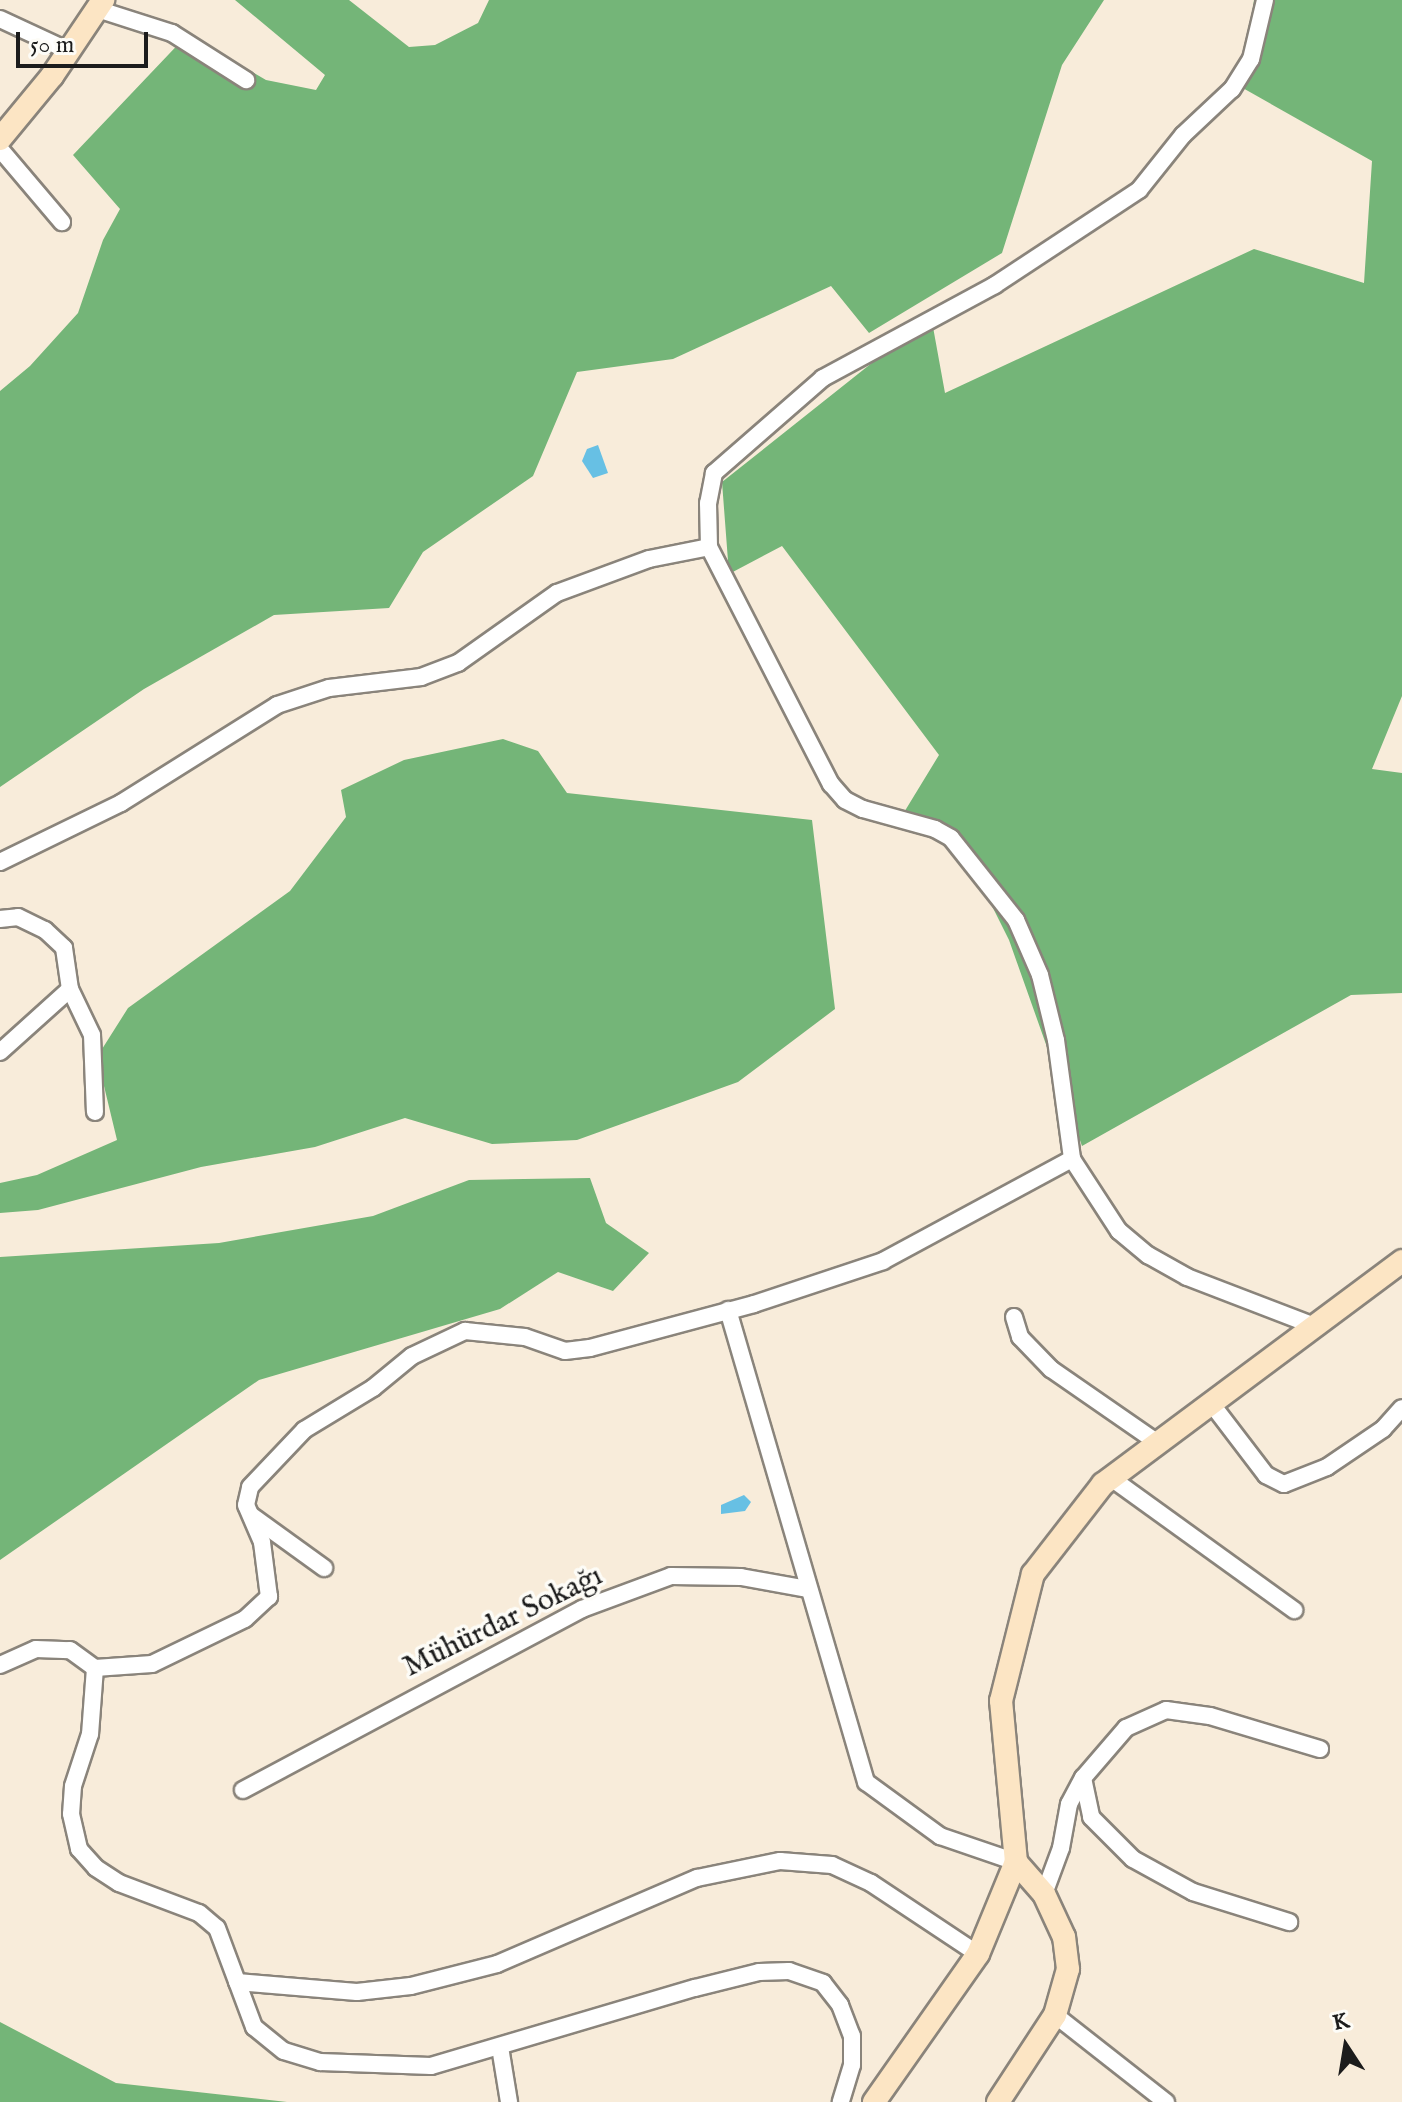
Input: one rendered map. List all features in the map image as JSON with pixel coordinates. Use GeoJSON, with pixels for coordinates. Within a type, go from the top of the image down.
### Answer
{"type":"FeatureCollection","features":[{"type":"Feature","properties":{"kind":"street"},"geometry":{"type":"LineString","coordinates":[[1265,0],[1251,59],[1232,89],[1183,135],[1139,190],[995,285],[823,378],[714,473],[708,503],[709,547],[831,784],[845,800],[863,809],[951,838],[1016,920],[1040,975],[1056,1040],[1072,1159],[1119,1231],[1148,1255],[1187,1277],[1317,1327]]}},
{"type":"Feature","properties":{"kind":"street"},"geometry":{"type":"LineString","coordinates":[[0,139],[69,51],[100,4],[172,33],[246,80]]}},
{"type":"Feature","properties":{"kind":"street"},"geometry":{"type":"LineString","coordinates":[[0,19],[69,51]]}},
{"type":"Feature","properties":{"kind":"street"},"geometry":{"type":"LineString","coordinates":[[0,149],[62,222]]}},
{"type":"Feature","properties":{"kind":"street"},"geometry":{"type":"LineString","coordinates":[[0,862],[121,803],[277,705],[329,688],[421,677],[458,663],[557,593],[649,559],[709,547]]}},
{"type":"Feature","properties":{"kind":"street"},"geometry":{"type":"LineString","coordinates":[[0,919],[18,917],[45,930],[64,948],[70,989],[92,1035],[95,1112]]}},
{"type":"Feature","properties":{"kind":"street"},"geometry":{"type":"LineString","coordinates":[[0,1052],[70,989]]}},
{"type":"Feature","properties":{"kind":"street"},"geometry":{"type":"LineString","coordinates":[[0,1665],[36,1649],[70,1650],[95,1668],[152,1664],[245,1619],[269,1597],[265,1553],[246,1505],[250,1487],[304,1430],[373,1388],[412,1356],[465,1331],[525,1337],[565,1351],[621,1342],[883,1261],[1072,1159]]}},
{"type":"Feature","properties":{"kind":"street"},"geometry":{"type":"LineString","coordinates":[[874,2102],[978,1954],[1016,1862],[1001,1701],[1014,1634],[1033,1574],[1111,1478],[1402,1261]]}},
{"type":"Feature","properties":{"kind":"street"},"geometry":{"type":"LineString","coordinates":[[728,1310],[807,1589],[866,1782],[940,1836],[1016,1862],[1044,1894],[1064,1937],[1068,1969],[1055,2015],[998,2102]]}},
{"type":"Feature","properties":{"kind":"street"},"geometry":{"type":"LineString","coordinates":[[1014,1317],[1020,1337],[1051,1369],[1158,1443]]}},
{"type":"Feature","properties":{"kind":"street"},"geometry":{"type":"LineString","coordinates":[[1211,1403],[1266,1475],[1284,1484],[1327,1467],[1383,1429],[1402,1408]]}},
{"type":"Feature","properties":{"kind":"street"},"geometry":{"type":"LineString","coordinates":[[1111,1478],[1294,1610]]}},
{"type":"Feature","properties":{"kind":"street"},"geometry":{"type":"LineString","coordinates":[[251,1516],[324,1568]]}},
{"type":"Feature","properties":{"kind":"street","name":"Mühürdar Sokağı"},"geometry":{"type":"LineString","coordinates":[[243,1790],[582,1609],[671,1576],[741,1577],[807,1589]]}},
{"type":"Feature","properties":{"kind":"street"},"geometry":{"type":"LineString","coordinates":[[95,1668],[90,1734],[73,1786],[71,1814],[79,1849],[96,1868],[119,1883],[208,1920],[223,1940],[254,2027],[284,2051],[320,2062],[431,2066],[695,1988],[759,1972],[789,1971],[823,1983],[840,2005],[852,2036],[852,2065],[841,2102]]}},
{"type":"Feature","properties":{"kind":"street"},"geometry":{"type":"LineString","coordinates":[[1044,1894],[1061,1848],[1069,1804],[1083,1778],[1126,1728],[1166,1710],[1210,1716],[1320,1749]]}},
{"type":"Feature","properties":{"kind":"street"},"geometry":{"type":"LineString","coordinates":[[1083,1778],[1091,1817],[1133,1859],[1193,1892],[1289,1922]]}},
{"type":"Feature","properties":{"kind":"street"},"geometry":{"type":"LineString","coordinates":[[237,1982],[357,1992],[411,1986],[497,1964],[697,1878],[780,1861],[832,1865],[871,1883],[978,1954]]}},
{"type":"Feature","properties":{"kind":"street"},"geometry":{"type":"LineString","coordinates":[[1055,2015],[1166,2102]]}},
{"type":"Feature","properties":{"kind":"street"},"geometry":{"type":"LineString","coordinates":[[500,2047],[509,2102]]}},
{"type":"Feature","properties":{"kind":"green space"},"geometry":{"type":"Polygon","coordinates":[[[235,0],[349,0],[409,47],[435,45],[478,23],[489,0],[1104,0],[1062,65],[1002,253],[869,333],[831,286],[673,359],[577,372],[533,476],[423,552],[389,608],[274,615],[144,689],[0,787],[0,391],[30,366],[78,313],[103,240],[120,209],[73,155],[188,34],[266,80],[316,90],[325,75],[235,0]]]}},
{"type":"Feature","properties":{"kind":"green space"},"geometry":{"type":"Polygon","coordinates":[[[1254,0],[1402,0],[1402,696],[1372,769],[1402,773],[1402,993],[1351,995],[1082,1146],[1009,940],[960,842],[903,814],[939,755],[782,546],[729,574],[722,482],[931,316],[945,393],[1254,249],[1364,283],[1372,161],[1241,87],[1254,0]]]}},
{"type":"Feature","properties":{"kind":"green space"},"geometry":{"type":"Polygon","coordinates":[[[503,739],[538,751],[567,793],[812,820],[835,1009],[738,1082],[577,1140],[492,1144],[405,1118],[315,1147],[201,1167],[38,1210],[0,1213],[0,1183],[37,1175],[117,1140],[97,1057],[128,1008],[290,891],[346,817],[341,790],[404,760],[503,739]]]}},
{"type":"Feature","properties":{"kind":"green space"},"geometry":{"type":"Polygon","coordinates":[[[590,1178],[606,1223],[649,1253],[613,1291],[558,1272],[500,1309],[259,1380],[0,1560],[0,1257],[219,1243],[373,1216],[469,1180],[590,1178]]]}},
{"type":"Feature","properties":{"kind":"green space"},"geometry":{"type":"Polygon","coordinates":[[[0,2022],[116,2083],[287,2102],[0,2102],[0,2022]]]}},
{"type":"Feature","properties":{"kind":"water"},"geometry":{"type":"Polygon","coordinates":[[[598,445],[608,473],[593,478],[582,461],[587,449],[598,445]]]}},
{"type":"Feature","properties":{"kind":"water"},"geometry":{"type":"Polygon","coordinates":[[[744,1495],[751,1502],[745,1511],[721,1514],[721,1505],[744,1495]]]}}]}
